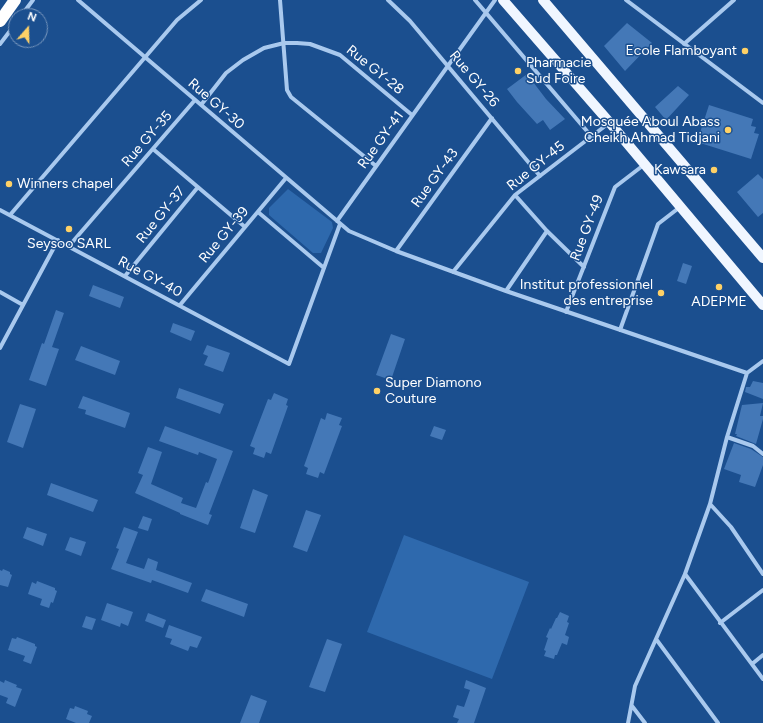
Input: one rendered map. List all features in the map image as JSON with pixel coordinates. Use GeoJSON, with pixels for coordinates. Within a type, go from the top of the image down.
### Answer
{"type":"FeatureCollection","features":[{"type":"Feature","properties":{"kind":"highway"},"geometry":{"type":"LineString","coordinates":[[0,21],[15,0]]}},
{"type":"Feature","properties":{"kind":"main road"},"geometry":{"type":"LineString","coordinates":[[503,0],[645,164],[763,305]]}},
{"type":"Feature","properties":{"kind":"main road"},"geometry":{"type":"LineString","coordinates":[[543,0],[763,258]]}},
{"type":"Feature","properties":{"kind":"street","name":"Rue GY-30"},"geometry":{"type":"LineString","coordinates":[[78,0],[348,231],[396,251],[506,291],[747,373]]}},
{"type":"Feature","properties":{"kind":"street"},"geometry":{"type":"LineString","coordinates":[[10,215],[177,20],[201,0]]}},
{"type":"Feature","properties":{"kind":"street"},"geometry":{"type":"LineString","coordinates":[[280,0],[287,90],[291,97],[376,166]]}},
{"type":"Feature","properties":{"kind":"street","name":"Rue GY-26"},"geometry":{"type":"LineString","coordinates":[[388,0],[410,21],[540,176]]}},
{"type":"Feature","properties":{"kind":"street"},"geometry":{"type":"LineString","coordinates":[[475,0],[592,137]]}},
{"type":"Feature","properties":{"kind":"street","name":"Rue GY-41"},"geometry":{"type":"LineString","coordinates":[[289,364],[324,268],[338,223],[376,166],[495,0]]}},
{"type":"Feature","properties":{"kind":"street"},"geometry":{"type":"LineString","coordinates":[[626,0],[763,102]]}},
{"type":"Feature","properties":{"kind":"street"},"geometry":{"type":"LineString","coordinates":[[684,44],[734,0]]}},
{"type":"Feature","properties":{"kind":"street"},"geometry":{"type":"LineString","coordinates":[[0,44],[8,34]]}},
{"type":"Feature","properties":{"kind":"street","name":"Rue GY-28"},"geometry":{"type":"LineString","coordinates":[[201,105],[226,73],[242,60],[264,48],[297,43],[310,44],[340,55],[412,115]]}},
{"type":"Feature","properties":{"kind":"street","name":"Rue GY-35"},"geometry":{"type":"LineString","coordinates":[[69,246],[195,100]]}},
{"type":"Feature","properties":{"kind":"street","name":"Rue GY-43"},"geometry":{"type":"LineString","coordinates":[[396,251],[492,118]]}},
{"type":"Feature","properties":{"kind":"street","name":"Rue GY-45"},"geometry":{"type":"LineString","coordinates":[[453,272],[515,195],[610,123]]}},
{"type":"Feature","properties":{"kind":"street"},"geometry":{"type":"LineString","coordinates":[[153,149],[245,226]]}},
{"type":"Feature","properties":{"kind":"street","name":"Rue GY-49"},"geometry":{"type":"LineString","coordinates":[[566,312],[615,187],[645,164]]}},
{"type":"Feature","properties":{"kind":"street","name":"Rue GY-39"},"geometry":{"type":"LineString","coordinates":[[180,305],[286,178]]}},
{"type":"Feature","properties":{"kind":"street","name":"Rue GY-37"},"geometry":{"type":"LineString","coordinates":[[125,276],[198,187]]}},
{"type":"Feature","properties":{"kind":"street"},"geometry":{"type":"LineString","coordinates":[[515,195],[547,231],[584,267]]}},
{"type":"Feature","properties":{"kind":"street"},"geometry":{"type":"LineString","coordinates":[[620,330],[658,224],[680,207]]}},
{"type":"Feature","properties":{"kind":"street","name":"Rue GY-40"},"geometry":{"type":"LineString","coordinates":[[0,210],[289,364]]}},
{"type":"Feature","properties":{"kind":"street"},"geometry":{"type":"LineString","coordinates":[[258,212],[324,268]]}},
{"type":"Feature","properties":{"kind":"street"},"geometry":{"type":"LineString","coordinates":[[506,291],[547,231]]}},
{"type":"Feature","properties":{"kind":"street"},"geometry":{"type":"LineString","coordinates":[[0,348],[58,240]]}},
{"type":"Feature","properties":{"kind":"street"},"geometry":{"type":"LineString","coordinates":[[0,292],[23,305]]}},
{"type":"Feature","properties":{"kind":"street"},"geometry":{"type":"LineString","coordinates":[[628,723],[636,686],[685,574],[710,504],[727,437],[747,373],[763,361]]}},
{"type":"Feature","properties":{"kind":"street"},"geometry":{"type":"LineString","coordinates":[[727,437],[753,446],[763,454]]}},
{"type":"Feature","properties":{"kind":"street"},"geometry":{"type":"LineString","coordinates":[[710,504],[731,527],[763,574]]}},
{"type":"Feature","properties":{"kind":"street"},"geometry":{"type":"LineString","coordinates":[[685,574],[763,679]]}},
{"type":"Feature","properties":{"kind":"street"},"geometry":{"type":"LineString","coordinates":[[720,622],[763,590]]}},
{"type":"Feature","properties":{"kind":"street"},"geometry":{"type":"LineString","coordinates":[[656,639],[718,723]]}},
{"type":"Feature","properties":{"kind":"street"},"geometry":{"type":"LineString","coordinates":[[752,664],[763,655]]}},
{"type":"Feature","properties":{"kind":"street"},"geometry":{"type":"LineString","coordinates":[[632,706],[645,723]]}},
{"type":"Feature","properties":{"kind":"shaded area"},"geometry":{"type":"Polygon","coordinates":[[[288,189],[332,222],[333,228],[321,253],[313,253],[269,215],[269,208],[288,189]]]}},
{"type":"Feature","properties":{"kind":"shaded area"},"geometry":{"type":"Polygon","coordinates":[[[404,535],[529,582],[492,679],[367,632],[404,535]]]}},
{"type":"Feature","properties":{"kind":"building"},"geometry":{"type":"Polygon","coordinates":[[[627,23],[652,43],[625,71],[604,46],[627,23]]]}},
{"type":"Feature","properties":{"kind":"building"},"geometry":{"type":"Polygon","coordinates":[[[527,74],[546,99],[565,119],[550,130],[543,120],[537,124],[507,89],[527,74]]]}},
{"type":"Feature","properties":{"kind":"building"},"geometry":{"type":"Polygon","coordinates":[[[678,86],[689,95],[666,120],[655,107],[678,86]]]}},
{"type":"Feature","properties":{"kind":"building","name":"Mosquée Aboul Abass Cheikh Ahmad Tidjani"},"geometry":{"type":"Polygon","coordinates":[[[709,105],[753,119],[751,126],[756,127],[754,133],[759,134],[751,159],[697,142],[709,105]]]}},
{"type":"Feature","properties":{"kind":"building"},"geometry":{"type":"Polygon","coordinates":[[[758,174],[763,179],[763,213],[758,217],[737,192],[758,174]]]}},
{"type":"Feature","properties":{"kind":"building"},"geometry":{"type":"Polygon","coordinates":[[[683,263],[692,266],[686,284],[677,281],[683,263]]]}},
{"type":"Feature","properties":{"kind":"building"},"geometry":{"type":"Polygon","coordinates":[[[93,285],[124,297],[120,308],[89,296],[93,285]]]}},
{"type":"Feature","properties":{"kind":"building"},"geometry":{"type":"Polygon","coordinates":[[[56,310],[64,313],[52,347],[59,349],[46,386],[29,380],[56,310]]]}},
{"type":"Feature","properties":{"kind":"building"},"geometry":{"type":"Polygon","coordinates":[[[173,323],[195,331],[191,341],[170,332],[173,323]]]}},
{"type":"Feature","properties":{"kind":"building"},"geometry":{"type":"Polygon","coordinates":[[[391,334],[405,339],[391,380],[376,375],[391,334]]]}},
{"type":"Feature","properties":{"kind":"building"},"geometry":{"type":"Polygon","coordinates":[[[207,345],[230,353],[223,372],[204,365],[208,356],[203,354],[207,345]]]}},
{"type":"Feature","properties":{"kind":"building"},"geometry":{"type":"Polygon","coordinates":[[[81,346],[120,361],[115,375],[75,360],[81,346]]]}},
{"type":"Feature","properties":{"kind":"building"},"geometry":{"type":"Polygon","coordinates":[[[753,381],[763,383],[763,399],[745,392],[746,387],[750,387],[753,381]]]}},
{"type":"Feature","properties":{"kind":"building"},"geometry":{"type":"Polygon","coordinates":[[[179,388],[224,404],[220,414],[176,398],[179,388]]]}},
{"type":"Feature","properties":{"kind":"building"},"geometry":{"type":"Polygon","coordinates":[[[274,393],[288,399],[286,405],[288,406],[271,454],[266,452],[264,458],[253,454],[255,448],[250,446],[268,399],[271,400],[274,393]]]}},
{"type":"Feature","properties":{"kind":"building"},"geometry":{"type":"Polygon","coordinates":[[[83,396],[130,413],[125,428],[85,414],[86,410],[78,408],[83,396]]]}},
{"type":"Feature","properties":{"kind":"building"},"geometry":{"type":"Polygon","coordinates":[[[763,403],[760,416],[763,416],[763,419],[756,444],[736,436],[737,434],[735,434],[742,405],[763,403]]]}},
{"type":"Feature","properties":{"kind":"building"},"geometry":{"type":"Polygon","coordinates":[[[20,404],[36,409],[23,448],[7,442],[20,404]]]}},
{"type":"Feature","properties":{"kind":"building"},"geometry":{"type":"Polygon","coordinates":[[[327,413],[342,418],[339,425],[342,426],[324,474],[320,472],[318,478],[306,474],[308,468],[304,466],[321,418],[325,420],[327,413]]]}},
{"type":"Feature","properties":{"kind":"building"},"geometry":{"type":"Polygon","coordinates":[[[165,426],[233,451],[209,514],[212,515],[208,525],[135,493],[143,475],[138,473],[148,447],[162,452],[151,484],[183,498],[181,503],[196,508],[206,482],[208,483],[217,459],[199,452],[198,455],[159,441],[165,426]]]}},
{"type":"Feature","properties":{"kind":"building"},"geometry":{"type":"Polygon","coordinates":[[[434,426],[446,430],[442,440],[430,436],[434,426]]]}},
{"type":"Feature","properties":{"kind":"building"},"geometry":{"type":"Polygon","coordinates":[[[734,443],[751,449],[763,457],[763,465],[755,487],[739,482],[741,475],[724,469],[734,443]]]}},
{"type":"Feature","properties":{"kind":"building"},"geometry":{"type":"Polygon","coordinates":[[[51,483],[98,500],[93,512],[47,495],[51,483]]]}},
{"type":"Feature","properties":{"kind":"building"},"geometry":{"type":"Polygon","coordinates":[[[253,489],[268,495],[255,533],[240,528],[253,489]]]}},
{"type":"Feature","properties":{"kind":"building"},"geometry":{"type":"Polygon","coordinates":[[[306,510],[321,515],[307,552],[293,547],[306,510]]]}},
{"type":"Feature","properties":{"kind":"building"},"geometry":{"type":"Polygon","coordinates":[[[143,516],[152,519],[148,531],[138,528],[143,516]]]}},
{"type":"Feature","properties":{"kind":"building"},"geometry":{"type":"Polygon","coordinates":[[[27,527],[47,534],[43,546],[23,538],[27,527]]]}},
{"type":"Feature","properties":{"kind":"building"},"geometry":{"type":"Polygon","coordinates":[[[124,527],[138,532],[126,563],[144,569],[148,558],[158,562],[156,570],[192,583],[188,593],[152,580],[151,583],[111,569],[119,549],[116,548],[124,527]]]}},
{"type":"Feature","properties":{"kind":"building"},"geometry":{"type":"Polygon","coordinates":[[[70,537],[86,542],[81,556],[65,550],[70,537]]]}},
{"type":"Feature","properties":{"kind":"building"},"geometry":{"type":"Polygon","coordinates":[[[3,569],[10,572],[12,575],[8,587],[0,585],[0,570],[2,571],[3,569]]]}},
{"type":"Feature","properties":{"kind":"building"},"geometry":{"type":"Polygon","coordinates":[[[37,581],[55,588],[57,591],[53,603],[51,602],[49,608],[40,605],[42,599],[28,594],[32,582],[36,584],[37,581]]]}},
{"type":"Feature","properties":{"kind":"building"},"geometry":{"type":"Polygon","coordinates":[[[206,589],[248,604],[244,617],[201,601],[206,589]]]}},
{"type":"Feature","properties":{"kind":"building"},"geometry":{"type":"Polygon","coordinates":[[[107,603],[133,612],[128,626],[121,623],[120,627],[101,620],[107,603]]]}},
{"type":"Feature","properties":{"kind":"building"},"geometry":{"type":"Polygon","coordinates":[[[560,612],[569,616],[567,622],[569,623],[565,635],[569,637],[567,645],[562,643],[554,659],[544,656],[546,651],[544,650],[548,638],[546,637],[560,612]]]}},
{"type":"Feature","properties":{"kind":"building"},"geometry":{"type":"Polygon","coordinates":[[[148,613],[166,620],[163,628],[145,621],[148,613]]]}},
{"type":"Feature","properties":{"kind":"building"},"geometry":{"type":"Polygon","coordinates":[[[86,616],[96,619],[92,630],[82,627],[86,616]]]}},
{"type":"Feature","properties":{"kind":"building"},"geometry":{"type":"Polygon","coordinates":[[[169,625],[202,637],[197,648],[190,646],[188,651],[170,644],[172,639],[165,637],[169,625]]]}},
{"type":"Feature","properties":{"kind":"building"},"geometry":{"type":"Polygon","coordinates":[[[17,637],[35,644],[37,647],[31,664],[23,661],[25,656],[8,650],[12,638],[16,639],[17,637]]]}},
{"type":"Feature","properties":{"kind":"building"},"geometry":{"type":"Polygon","coordinates":[[[327,639],[342,644],[325,692],[309,687],[327,639]]]}},
{"type":"Feature","properties":{"kind":"building"},"geometry":{"type":"Polygon","coordinates":[[[5,680],[22,689],[15,707],[6,703],[8,698],[0,695],[0,681],[4,683],[5,680]]]}},
{"type":"Feature","properties":{"kind":"building"},"geometry":{"type":"Polygon","coordinates":[[[466,680],[486,688],[474,723],[457,723],[459,719],[453,717],[457,705],[464,707],[470,690],[464,688],[466,680]]]}},
{"type":"Feature","properties":{"kind":"building"},"geometry":{"type":"Polygon","coordinates":[[[251,695],[267,701],[259,723],[240,723],[251,695]]]}},
{"type":"Feature","properties":{"kind":"building"},"geometry":{"type":"Polygon","coordinates":[[[75,706],[88,711],[87,714],[92,716],[89,723],[76,723],[66,719],[70,708],[74,709],[75,706]]]}},
{"type":"Feature","properties":{"kind":"place","name":"Ecole Flamboyant"},"geometry":{"type":"Point","coordinates":[745,51]}},
{"type":"Feature","properties":{"kind":"place","name":"Pharmacie Sud Foire"},"geometry":{"type":"Point","coordinates":[518,71]}},
{"type":"Feature","properties":{"kind":"place","name":"Mosquée Aboul Abass Cheikh Ahmad Tidjani"},"geometry":{"type":"Point","coordinates":[728,130]}},
{"type":"Feature","properties":{"kind":"place","name":"Kawsara"},"geometry":{"type":"Point","coordinates":[714,170]}},
{"type":"Feature","properties":{"kind":"place","name":"Winners chapel"},"geometry":{"type":"Point","coordinates":[9,184]}},
{"type":"Feature","properties":{"kind":"place","name":"Seysoo SARL"},"geometry":{"type":"Point","coordinates":[69,229]}},
{"type":"Feature","properties":{"kind":"place","name":"ADEPME"},"geometry":{"type":"Point","coordinates":[719,287]}},
{"type":"Feature","properties":{"kind":"place","name":"Institut professionnel des entreprise"},"geometry":{"type":"Point","coordinates":[661,293]}},
{"type":"Feature","properties":{"kind":"place","name":"Super Diamono Couture"},"geometry":{"type":"Point","coordinates":[377,391]}}]}
